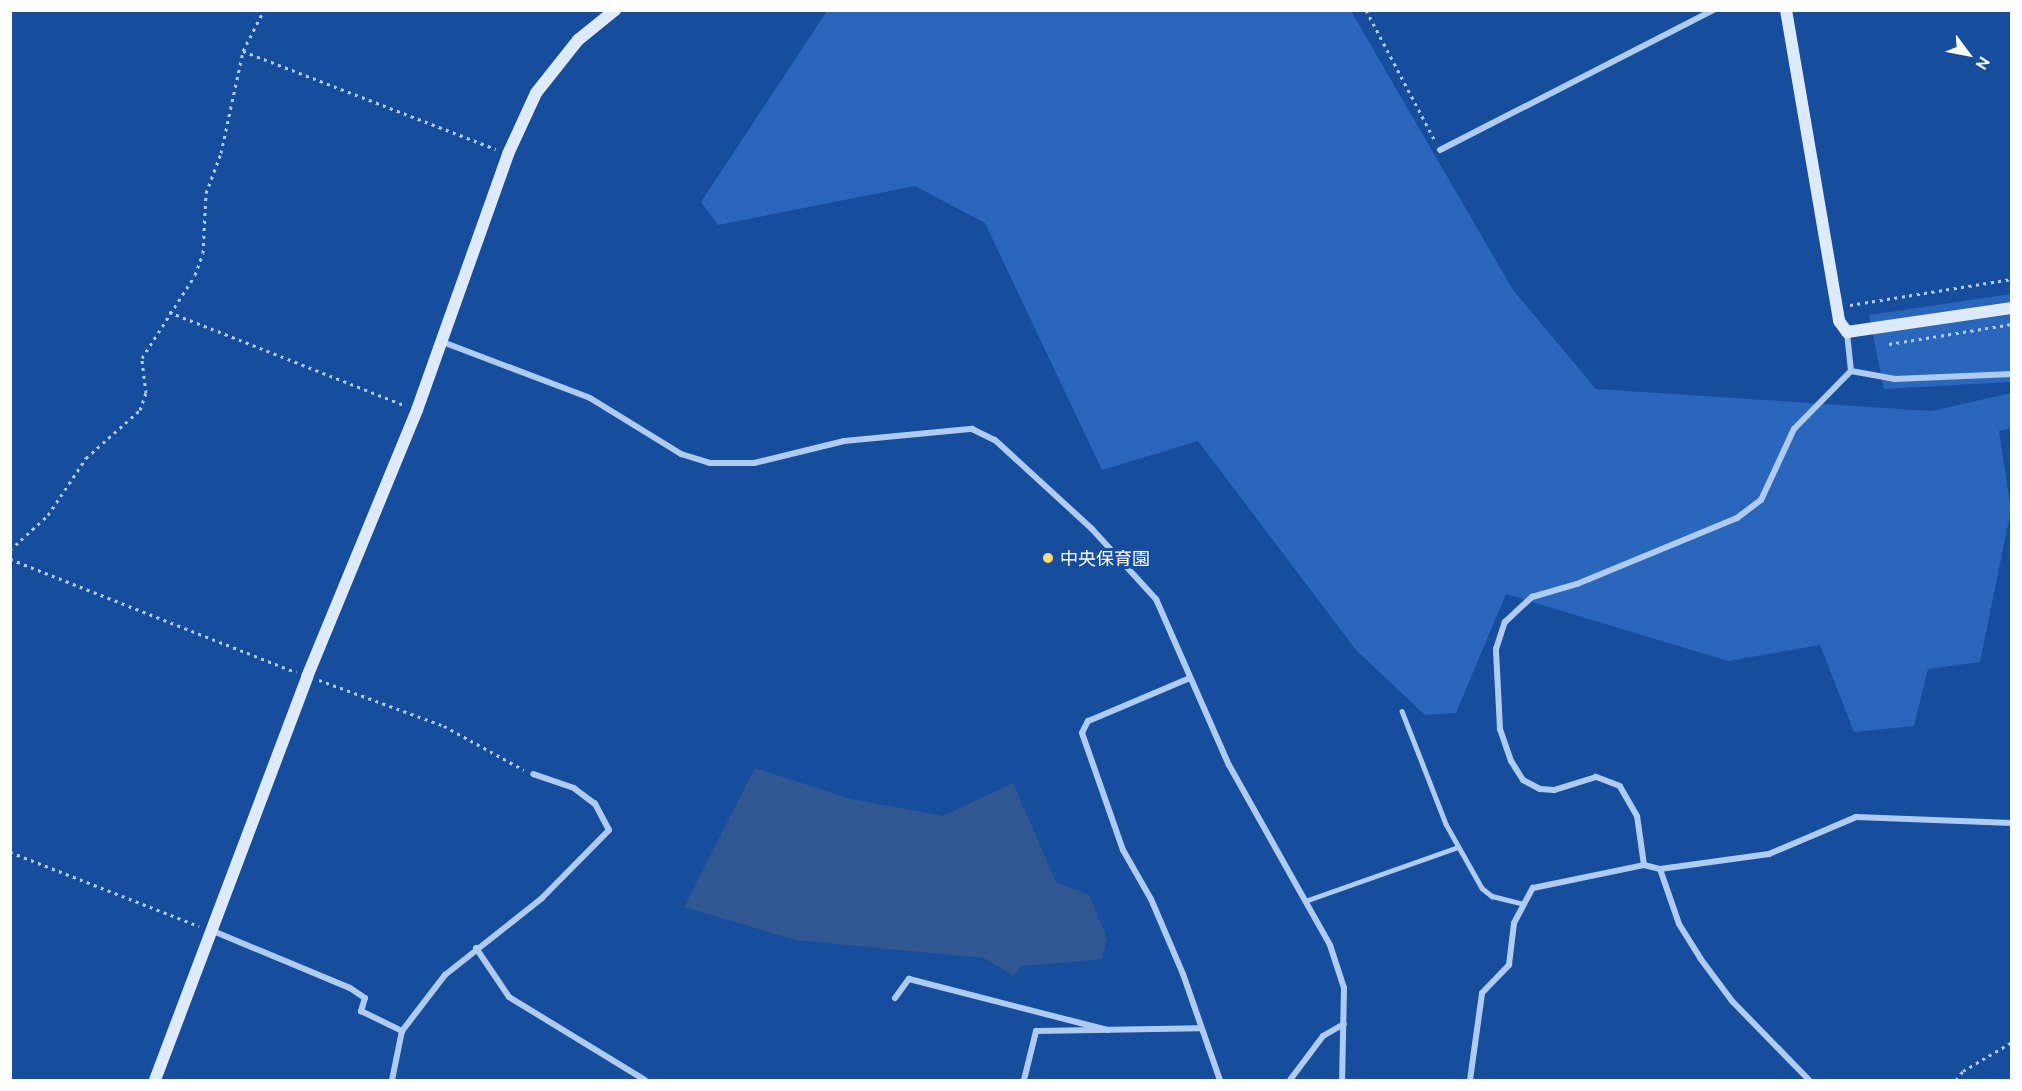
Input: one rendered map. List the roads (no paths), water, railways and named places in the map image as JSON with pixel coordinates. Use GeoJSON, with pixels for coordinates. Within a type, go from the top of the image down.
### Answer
{"type":"FeatureCollection","features":[{"type":"Feature","properties":{"kind":"street"},"geometry":{"type":"LineString","coordinates":[[155,1080],[307,677],[417,410],[439,341],[508,154],[536,93],[578,40],[615,10]]}},
{"type":"Feature","properties":{"kind":"street"},"geometry":{"type":"LineString","coordinates":[[1440,150],[1714,10]]}},
{"type":"Feature","properties":{"kind":"street"},"geometry":{"type":"LineString","coordinates":[[1786,10],[1836,308],[1847,332],[1851,370]]}},
{"type":"Feature","properties":{"kind":"street"},"geometry":{"type":"LineString","coordinates":[[1847,332],[2012,308]]}},
{"type":"Feature","properties":{"kind":"street"},"geometry":{"type":"LineString","coordinates":[[439,341],[590,398],[681,454],[710,463],[754,463],[844,441],[972,429],[995,440],[1038,477],[1141,578],[1156,599],[1230,765],[1330,945],[1344,988],[1342,1080]]}},
{"type":"Feature","properties":{"kind":"street"},"geometry":{"type":"LineString","coordinates":[[1851,370],[1895,379],[2012,374]]}},
{"type":"Feature","properties":{"kind":"street"},"geometry":{"type":"LineString","coordinates":[[1644,865],[1637,816],[1620,786],[1596,777],[1554,790],[1540,789],[1523,780],[1511,761],[1500,729],[1496,649],[1505,622],[1532,597],[1577,584],[1737,518],[1761,500],[1773,482],[1794,429],[1851,370]]}},
{"type":"Feature","properties":{"kind":"street"},"geometry":{"type":"LineString","coordinates":[[1190,678],[1088,721],[1082,733],[1123,850],[1151,899],[1220,1080]]}},
{"type":"Feature","properties":{"kind":"street"},"geometry":{"type":"LineString","coordinates":[[392,1080],[402,1031],[445,975],[476,948],[542,898],[609,830],[595,804],[574,788],[533,774]]}},
{"type":"Feature","properties":{"kind":"street"},"geometry":{"type":"LineString","coordinates":[[1470,1080],[1482,993],[1509,965],[1521,903],[1533,888],[1644,865],[1660,868],[1769,854],[1856,817],[2012,823]]}},
{"type":"Feature","properties":{"kind":"street"},"geometry":{"type":"LineString","coordinates":[[1660,868],[1679,924],[1700,958],[1732,1001],[1809,1080]]}},
{"type":"Feature","properties":{"kind":"street"},"geometry":{"type":"LineString","coordinates":[[213,931],[350,988],[365,998],[361,1011],[402,1031]]}},
{"type":"Feature","properties":{"kind":"street"},"geometry":{"type":"LineString","coordinates":[[476,948],[509,997],[645,1080]]}},
{"type":"Feature","properties":{"kind":"street"},"geometry":{"type":"LineString","coordinates":[[895,998],[909,979],[1108,1030]]}},
{"type":"Feature","properties":{"kind":"street"},"geometry":{"type":"LineString","coordinates":[[1290,1080],[1323,1036],[1344,1024]]}},
{"type":"Feature","properties":{"kind":"street"},"geometry":{"type":"LineString","coordinates":[[1024,1080],[1036,1031],[1200,1028]]}},
{"type":"Feature","properties":{"kind":"lane"},"geometry":{"type":"LineString","coordinates":[[1402,711],[1458,847],[1482,888],[1492,896],[1521,903]]}},
{"type":"Feature","properties":{"kind":"lane"},"geometry":{"type":"LineString","coordinates":[[1305,901],[1458,847]]}},
{"type":"Feature","properties":{"kind":"place","name":"中央保育園"},"geometry":{"type":"Point","coordinates":[1048,558]}}]}
